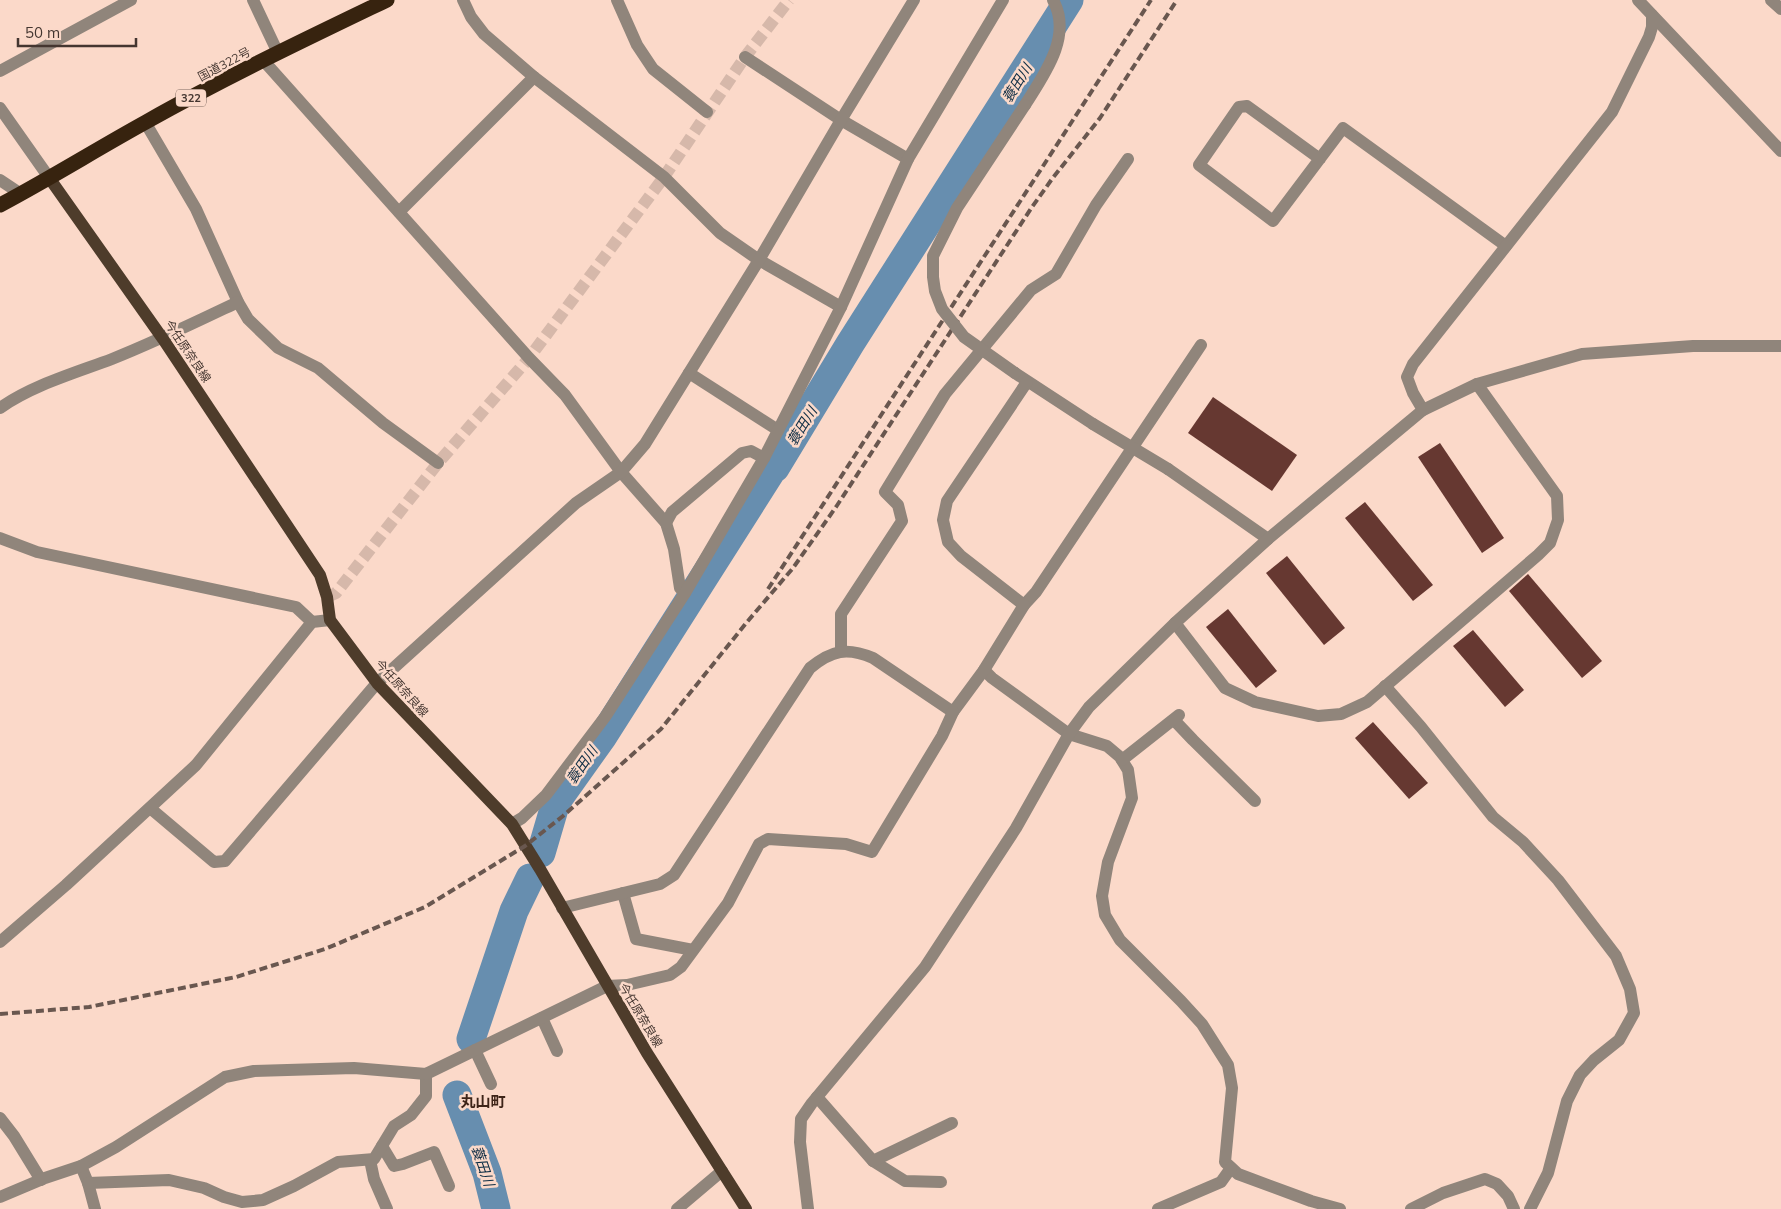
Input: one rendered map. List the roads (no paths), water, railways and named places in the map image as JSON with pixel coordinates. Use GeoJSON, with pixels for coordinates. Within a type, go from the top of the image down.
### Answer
{"type":"FeatureCollection","features":[{"type":"Feature","properties":{"kind":"highway","name":"国道322号"},"geometry":{"type":"LineString","coordinates":[[0,205],[145,122],[263,60],[387,0]]}},
{"type":"Feature","properties":{"kind":"main road","name":"今任原奈良線"},"geometry":{"type":"LineString","coordinates":[[50,178],[163,339],[320,575],[327,597],[330,620],[377,683],[512,824],[607,986],[746,1209]]}},
{"type":"Feature","properties":{"kind":"street"},"geometry":{"type":"LineString","coordinates":[[0,71],[131,0]]}},
{"type":"Feature","properties":{"kind":"street"},"geometry":{"type":"LineString","coordinates":[[253,0],[278,53]]}},
{"type":"Feature","properties":{"kind":"street"},"geometry":{"type":"LineString","coordinates":[[463,0],[471,17],[484,34],[534,77],[664,177],[720,233],[759,260],[841,307]]}},
{"type":"Feature","properties":{"kind":"street"},"geometry":{"type":"LineString","coordinates":[[617,0],[637,45],[653,69],[707,112]]}},
{"type":"Feature","properties":{"kind":"street"},"geometry":{"type":"LineString","coordinates":[[150,808],[214,862],[225,860],[377,683],[576,503],[620,472],[645,444],[759,260],[914,0]]}},
{"type":"Feature","properties":{"kind":"street"},"geometry":{"type":"LineString","coordinates":[[512,824],[522,818],[546,795],[605,717],[685,593],[764,458],[841,307],[908,160],[1003,0]]}},
{"type":"Feature","properties":{"kind":"street"},"geometry":{"type":"LineString","coordinates":[[1053,0],[1061,20],[1059,38],[1045,74],[957,208],[933,256],[932,277],[942,309],[964,337],[1027,382],[1168,469],[1268,539]]}},
{"type":"Feature","properties":{"kind":"street"},"geometry":{"type":"LineString","coordinates":[[1638,0],[1781,151]]}},
{"type":"Feature","properties":{"kind":"street"},"geometry":{"type":"LineString","coordinates":[[1771,0],[1781,9]]}},
{"type":"Feature","properties":{"kind":"street"},"geometry":{"type":"LineString","coordinates":[[1424,410],[1413,393],[1407,377],[1413,364],[1612,112],[1649,38],[1652,27],[1652,15]]}},
{"type":"Feature","properties":{"kind":"street"},"geometry":{"type":"LineString","coordinates":[[745,57],[841,120],[908,160]]}},
{"type":"Feature","properties":{"kind":"street"},"geometry":{"type":"LineString","coordinates":[[263,60],[529,358],[565,395],[620,472],[666,524],[674,549],[680,588],[685,593]]}},
{"type":"Feature","properties":{"kind":"street"},"geometry":{"type":"LineString","coordinates":[[399,212],[534,77]]}},
{"type":"Feature","properties":{"kind":"street"},"geometry":{"type":"LineString","coordinates":[[1320,159],[1247,106],[1239,107],[1198,165],[1273,221],[1320,159],[1343,128],[1506,246]]}},
{"type":"Feature","properties":{"kind":"street"},"geometry":{"type":"LineString","coordinates":[[0,108],[50,178]]}},
{"type":"Feature","properties":{"kind":"street"},"geometry":{"type":"LineString","coordinates":[[145,122],[196,209],[238,302],[248,319],[278,348],[318,368],[383,423],[438,464]]}},
{"type":"Feature","properties":{"kind":"street"},"geometry":{"type":"LineString","coordinates":[[840,651],[841,614],[902,521],[898,505],[885,492],[944,394],[1031,290],[1056,274],[1096,204],[1128,159]]}},
{"type":"Feature","properties":{"kind":"street"},"geometry":{"type":"LineString","coordinates":[[0,180],[21,194]]}},
{"type":"Feature","properties":{"kind":"street"},"geometry":{"type":"LineString","coordinates":[[0,408],[10,401],[44,386],[163,339],[238,302]]}},
{"type":"Feature","properties":{"kind":"street"},"geometry":{"type":"LineString","coordinates":[[808,1209],[801,1163],[801,1119],[817,1097],[925,968],[1016,828],[1069,734],[1089,707],[1175,623],[1268,539],[1424,410],[1477,384],[1582,354],[1693,346],[1780,343]]}},
{"type":"Feature","properties":{"kind":"street"},"geometry":{"type":"LineString","coordinates":[[0,1197],[81,1166],[116,1147],[225,1077],[254,1072],[354,1068],[426,1074],[607,986],[627,985],[670,975],[681,967],[728,903],[759,844],[768,839],[846,844],[872,852],[942,736],[953,712],[984,670],[1024,605],[1036,592],[1201,345]]}},
{"type":"Feature","properties":{"kind":"street"},"geometry":{"type":"LineString","coordinates":[[689,373],[778,430]]}},
{"type":"Feature","properties":{"kind":"street"},"geometry":{"type":"LineString","coordinates":[[1024,605],[954,549],[948,542],[944,520],[947,500],[1027,382]]}},
{"type":"Feature","properties":{"kind":"street"},"geometry":{"type":"LineString","coordinates":[[1175,623],[1225,688],[1255,702],[1318,716],[1341,714],[1367,702],[1538,555],[1550,542],[1558,520],[1557,496],[1477,384]]}},
{"type":"Feature","properties":{"kind":"street"},"geometry":{"type":"LineString","coordinates":[[666,524],[672,512],[742,453],[752,451],[764,458]]}},
{"type":"Feature","properties":{"kind":"street"},"geometry":{"type":"LineString","coordinates":[[0,538],[37,552],[296,607],[312,622]]}},
{"type":"Feature","properties":{"kind":"street"},"geometry":{"type":"LineString","coordinates":[[0,942],[66,885],[196,765],[312,622],[330,620]]}},
{"type":"Feature","properties":{"kind":"street"},"geometry":{"type":"LineString","coordinates":[[562,908],[660,884],[674,875],[810,668],[824,656],[840,651],[859,652],[873,658],[953,712]]}},
{"type":"Feature","properties":{"kind":"street"},"geometry":{"type":"LineString","coordinates":[[984,670],[992,678],[1069,734],[1107,746],[1122,760],[1128,770],[1132,798],[1108,862],[1102,896],[1105,915],[1120,940],[1181,1000],[1202,1024],[1228,1065],[1232,1088],[1225,1162],[1238,1174],[1316,1203],[1340,1209]]}},
{"type":"Feature","properties":{"kind":"street"},"geometry":{"type":"LineString","coordinates":[[1385,686],[1421,727],[1493,817],[1523,842],[1558,880],[1616,956],[1630,989],[1634,1013],[1619,1040],[1594,1060],[1580,1075],[1567,1101],[1548,1172],[1530,1209]]}},
{"type":"Feature","properties":{"kind":"street"},"geometry":{"type":"LineString","coordinates":[[1122,760],[1178,717],[1255,801]]}},
{"type":"Feature","properties":{"kind":"street"},"geometry":{"type":"LineString","coordinates":[[623,893],[636,939],[693,950]]}},
{"type":"Feature","properties":{"kind":"street"},"geometry":{"type":"LineString","coordinates":[[542,1018],[557,1051]]}},
{"type":"Feature","properties":{"kind":"street"},"geometry":{"type":"LineString","coordinates":[[475,1050],[491,1084]]}},
{"type":"Feature","properties":{"kind":"street"},"geometry":{"type":"LineString","coordinates":[[88,1183],[169,1180],[204,1188],[224,1197],[242,1202],[263,1200],[294,1186],[338,1162],[374,1160],[394,1126],[411,1115],[426,1096],[426,1074]]}},
{"type":"Feature","properties":{"kind":"street"},"geometry":{"type":"LineString","coordinates":[[817,1097],[873,1161],[905,1182],[941,1182]]}},
{"type":"Feature","properties":{"kind":"street"},"geometry":{"type":"LineString","coordinates":[[0,1118],[14,1136],[41,1180]]}},
{"type":"Feature","properties":{"kind":"street"},"geometry":{"type":"LineString","coordinates":[[873,1161],[952,1123]]}},
{"type":"Feature","properties":{"kind":"street"},"geometry":{"type":"LineString","coordinates":[[382,1146],[394,1166],[434,1152],[449,1186]]}},
{"type":"Feature","properties":{"kind":"street"},"geometry":{"type":"LineString","coordinates":[[370,1160],[374,1179],[387,1209]]}},
{"type":"Feature","properties":{"kind":"street"},"geometry":{"type":"LineString","coordinates":[[81,1166],[95,1209]]}},
{"type":"Feature","properties":{"kind":"street"},"geometry":{"type":"LineString","coordinates":[[1158,1209],[1221,1182],[1231,1168]]}},
{"type":"Feature","properties":{"kind":"street"},"geometry":{"type":"LineString","coordinates":[[677,1209],[722,1171]]}},
{"type":"Feature","properties":{"kind":"street"},"geometry":{"type":"LineString","coordinates":[[1411,1209],[1443,1193],[1485,1179],[1497,1184],[1508,1196],[1514,1209]]}},
{"type":"Feature","properties":{"kind":"street"},"geometry":{"type":"LineString","coordinates":[[1300,1209],[1316,1203]]}},
{"type":"Feature","properties":{"kind":"waterway","name":"蓑田川"},"geometry":{"type":"LineString","coordinates":[[541,853],[556,802],[603,736],[775,468],[850,344],[1069,0]]}},
{"type":"Feature","properties":{"kind":"waterway","name":"蓑田川"},"geometry":{"type":"LineString","coordinates":[[471,1039],[514,911],[530,878]]}},
{"type":"Feature","properties":{"kind":"waterway","name":"蓑田川"},"geometry":{"type":"LineString","coordinates":[[457,1095],[487,1173],[496,1209]]}},
{"type":"Feature","properties":{"kind":"tunnel"},"geometry":{"type":"LineString","coordinates":[[327,597],[336,593],[438,463],[529,358],[664,177],[745,57],[789,0]]}},
{"type":"Feature","properties":{"kind":"railway"},"geometry":{"type":"LineString","coordinates":[[768,589],[1151,0]]}},
{"type":"Feature","properties":{"kind":"railway"},"geometry":{"type":"LineString","coordinates":[[0,1014],[89,1007],[236,977],[325,949],[425,907],[525,846],[563,816],[661,729],[793,568],[836,507],[1032,207],[1100,118],[1177,0]]}},
{"type":"Feature","properties":{"kind":"district","name":"丸山町"},"geometry":{"type":"Point","coordinates":[483,1101]}}]}
